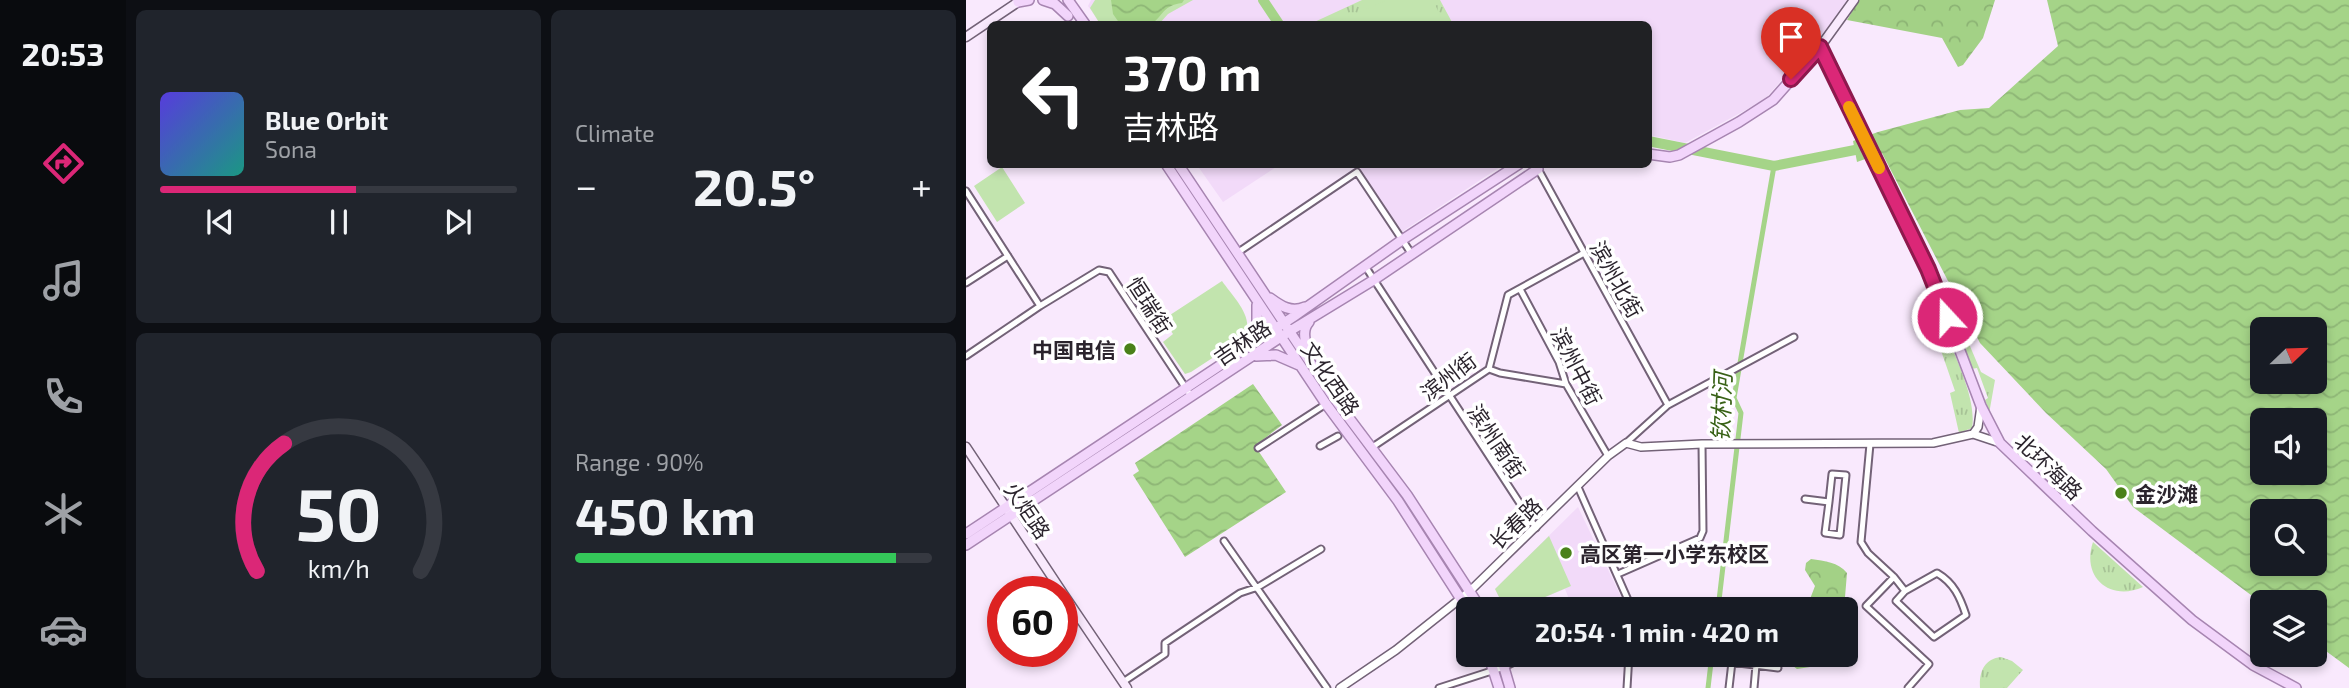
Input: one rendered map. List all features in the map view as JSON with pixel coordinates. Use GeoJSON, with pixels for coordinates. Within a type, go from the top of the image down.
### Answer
{"type":"FeatureCollection","features":[{"type":"Feature","properties":{"kind":"main road"},"geometry":{"type":"LineString","coordinates":[[990,21],[1020,1],[1028,0]]}},
{"type":"Feature","properties":{"kind":"main road"},"geometry":{"type":"LineString","coordinates":[[1043,0],[1071,10]]}},
{"type":"Feature","properties":{"kind":"main road"},"geometry":{"type":"LineString","coordinates":[[1057,0],[1071,10]]}},
{"type":"Feature","properties":{"kind":"main road"},"geometry":{"type":"LineString","coordinates":[[1652,155],[1670,157],[1679,155],[1773,100],[1820,47],[1853,0]]}},
{"type":"Feature","properties":{"kind":"main road"},"geometry":{"type":"LineString","coordinates":[[966,37],[987,23]]}},
{"type":"Feature","properties":{"kind":"main road","name":"北环海路"},"geometry":{"type":"LineString","coordinates":[[1820,47],[1928,269],[1981,406],[2000,443],[2092,531],[2192,620],[2253,665],[2296,688]]}},
{"type":"Feature","properties":{"kind":"main road"},"geometry":{"type":"LineString","coordinates":[[1810,59],[1819,58],[1826,63]]}},
{"type":"Feature","properties":{"kind":"main road","name":"文化西路"},"geometry":{"type":"LineString","coordinates":[[1169,168],[1266,295],[1287,327],[1305,363],[1363,454],[1398,501],[1461,597]]}},
{"type":"Feature","properties":{"kind":"main road","name":"文化西路"},"geometry":{"type":"LineString","coordinates":[[1180,168],[1257,300],[1279,333],[1305,363]]}},
{"type":"Feature","properties":{"kind":"main road","name":"吉林路"},"geometry":{"type":"LineString","coordinates":[[966,545],[1008,512],[1279,333],[1309,304],[1514,168]]}},
{"type":"Feature","properties":{"kind":"main road","name":"吉林路"},"geometry":{"type":"LineString","coordinates":[[1287,327],[1315,316],[1375,279],[1538,169]]}},
{"type":"Feature","properties":{"kind":"main road"},"geometry":{"type":"LineString","coordinates":[[1266,295],[1289,309],[1298,310],[1309,304]]}},
{"type":"Feature","properties":{"kind":"main road"},"geometry":{"type":"LineString","coordinates":[[1257,300],[1259,316],[1249,353],[1276,355],[1305,363],[1305,326],[1315,316]]}},
{"type":"Feature","properties":{"kind":"main road","name":"文化西路"},"geometry":{"type":"LineString","coordinates":[[1330,401],[1372,447],[1474,597]]}},
{"type":"Feature","properties":{"kind":"main road","name":"火炬路"},"geometry":{"type":"LineString","coordinates":[[966,447],[1051,576]]}},
{"type":"Feature","properties":{"kind":"main road","name":"吉林路"},"geometry":{"type":"LineString","coordinates":[[966,534],[1008,512]]}},
{"type":"Feature","properties":{"kind":"main road","name":"火炬路"},"geometry":{"type":"LineString","coordinates":[[1078,616],[1125,685]]}},
{"type":"Feature","properties":{"kind":"main road"},"geometry":{"type":"LineString","coordinates":[[1493,667],[1499,688]]}},
{"type":"Feature","properties":{"kind":"main road"},"geometry":{"type":"LineString","coordinates":[[1504,667],[1510,688]]}},
{"type":"Feature","properties":{"kind":"street","name":"滨州北街"},"geometry":{"type":"LineString","coordinates":[[1538,169],[1668,405]]}},
{"type":"Feature","properties":{"kind":"street"},"geometry":{"type":"LineString","coordinates":[[1233,255],[1357,172],[1411,253]]}},
{"type":"Feature","properties":{"kind":"street"},"geometry":{"type":"LineString","coordinates":[[966,191],[1041,306]]}},
{"type":"Feature","properties":{"kind":"street","name":"滨州街"},"geometry":{"type":"LineString","coordinates":[[1363,454],[1489,369],[1508,295],[1584,253]]}},
{"type":"Feature","properties":{"kind":"street"},"geometry":{"type":"LineString","coordinates":[[966,283],[1008,256]]}},
{"type":"Feature","properties":{"kind":"street","name":"滨州南街"},"geometry":{"type":"LineString","coordinates":[[1365,266],[1536,528]]}},
{"type":"Feature","properties":{"kind":"street","name":"恒瑞街"},"geometry":{"type":"LineString","coordinates":[[966,356],[1099,270],[1109,272],[1189,392]]}},
{"type":"Feature","properties":{"kind":"street","name":"滨州中街"},"geometry":{"type":"LineString","coordinates":[[1520,289],[1559,362],[1566,384],[1608,456]]}},
{"type":"Feature","properties":{"kind":"street"},"geometry":{"type":"LineString","coordinates":[[1626,443],[1668,405],[1794,337]]}},
{"type":"Feature","properties":{"kind":"street"},"geometry":{"type":"LineString","coordinates":[[1489,369],[1566,384]]}},
{"type":"Feature","properties":{"kind":"street"},"geometry":{"type":"LineString","coordinates":[[1258,448],[1330,401]]}},
{"type":"Feature","properties":{"kind":"street"},"geometry":{"type":"LineString","coordinates":[[1973,434],[1978,427],[1981,406]]}},
{"type":"Feature","properties":{"kind":"street"},"geometry":{"type":"LineString","coordinates":[[1626,443],[1641,447],[1702,444],[1933,443],[1973,434],[2000,443]]}},
{"type":"Feature","properties":{"kind":"street"},"geometry":{"type":"LineString","coordinates":[[1320,446],[1338,436]]}},
{"type":"Feature","properties":{"kind":"street","name":"长春路"},"geometry":{"type":"LineString","coordinates":[[1461,597],[1536,528],[1608,456],[1626,443]]}},
{"type":"Feature","properties":{"kind":"street"},"geometry":{"type":"LineString","coordinates":[[1618,574],[1700,538],[1703,531],[1702,444]]}},
{"type":"Feature","properties":{"kind":"street"},"geometry":{"type":"LineString","coordinates":[[1870,444],[1861,542],[1868,553],[1905,591]]}},
{"type":"Feature","properties":{"kind":"street"},"geometry":{"type":"LineString","coordinates":[[1832,474],[1846,475],[1840,535],[1825,533],[1829,502],[1832,474]]}},
{"type":"Feature","properties":{"kind":"street"},"geometry":{"type":"LineString","coordinates":[[1578,487],[1627,597]]}},
{"type":"Feature","properties":{"kind":"street"},"geometry":{"type":"LineString","coordinates":[[1805,499],[1829,502]]}},
{"type":"Feature","properties":{"kind":"street"},"geometry":{"type":"LineString","coordinates":[[1224,541],[1327,688]]}},
{"type":"Feature","properties":{"kind":"street"},"geometry":{"type":"LineString","coordinates":[[1125,685],[1165,654],[1166,643],[1240,593],[1258,587],[1321,549]]}},
{"type":"Feature","properties":{"kind":"street"},"geometry":{"type":"LineString","coordinates":[[1937,573],[1948,579],[1960,597],[1966,615],[1934,637],[1896,601],[1905,591],[1937,573]]}},
{"type":"Feature","properties":{"kind":"street"},"geometry":{"type":"LineString","coordinates":[[1894,578],[1866,606],[1929,664],[1908,688]]}},
{"type":"Feature","properties":{"kind":"street","name":"长春路"},"geometry":{"type":"LineString","coordinates":[[1340,688],[1396,650],[1456,601]]}},
{"type":"Feature","properties":{"kind":"street"},"geometry":{"type":"LineString","coordinates":[[1439,688],[1504,667]]}},
{"type":"Feature","properties":{"kind":"street"},"geometry":{"type":"LineString","coordinates":[[1626,688],[1628,667]]}},
{"type":"Feature","properties":{"kind":"street"},"geometry":{"type":"LineString","coordinates":[[1729,688],[1731,667]]}},
{"type":"Feature","properties":{"kind":"street"},"geometry":{"type":"LineString","coordinates":[[1754,688],[1756,667]]}},
{"type":"Feature","properties":{"kind":"street"},"geometry":{"type":"LineString","coordinates":[[1771,667],[1778,668]]}},
{"type":"Feature","properties":{"kind":"shaded area"},"geometry":{"type":"Polygon","coordinates":[[[1091,0],[1849,0],[1764,100],[1685,143],[1652,136],[1652,21],[1099,21],[1088,6],[1091,0]]]}},
{"type":"Feature","properties":{"kind":"shaded area"},"geometry":{"type":"Polygon","coordinates":[[[1199,168],[1274,168],[1223,202],[1199,168]]]}},
{"type":"Feature","properties":{"kind":"shaded area"},"geometry":{"type":"Polygon","coordinates":[[[1357,168],[1498,168],[1400,233],[1357,168]]]}},
{"type":"Feature","properties":{"kind":"shaded area","name":"高区第一小学东校区"},"geometry":{"type":"Polygon","coordinates":[[[1578,507],[1621,597],[1568,597],[1565,589],[1546,597],[1499,597],[1495,589],[1578,507]]]}},
{"type":"Feature","properties":{"kind":"green space"},"geometry":{"type":"Polygon","coordinates":[[[1095,0],[1193,0],[1168,14],[1162,21],[1098,21],[1090,8],[1095,0]]]}},
{"type":"Feature","properties":{"kind":"green space"},"geometry":{"type":"Polygon","coordinates":[[[1362,0],[1440,0],[1451,21],[1316,21],[1362,0]]]}},
{"type":"Feature","properties":{"kind":"green space"},"geometry":{"type":"Polygon","coordinates":[[[1387,0],[1433,0],[1443,21],[1339,21],[1387,0]]]}},
{"type":"Feature","properties":{"kind":"green space"},"geometry":{"type":"Polygon","coordinates":[[[1859,0],[1995,0],[1983,38],[1963,65],[1958,67],[1942,38],[1847,20],[1859,0]]]}},
{"type":"Feature","properties":{"kind":"green space"},"geometry":{"type":"Polygon","coordinates":[[[1003,168],[1025,203],[997,222],[974,186],[1003,168]]]}},
{"type":"Feature","properties":{"kind":"green space"},"geometry":{"type":"Polygon","coordinates":[[[1222,281],[1242,308],[1247,331],[1243,338],[1185,374],[1163,342],[1173,334],[1165,322],[1170,315],[1222,281]]]}},
{"type":"Feature","properties":{"kind":"green space"},"geometry":{"type":"Polygon","coordinates":[[[1935,302],[1945,328],[1933,333],[1937,328],[1928,306],[1935,302]]]}},
{"type":"Feature","properties":{"kind":"green space"},"geometry":{"type":"Polygon","coordinates":[[[1955,311],[1981,372],[1995,380],[1989,414],[1985,400],[1988,398],[1977,368],[1971,369],[1950,312],[1955,311]]]}},
{"type":"Feature","properties":{"kind":"green space"},"geometry":{"type":"Polygon","coordinates":[[[1946,333],[1965,380],[1973,417],[1972,428],[1959,433],[1950,393],[1955,391],[1937,339],[1946,333]]]}},
{"type":"Feature","properties":{"kind":"green space"},"geometry":{"type":"Polygon","coordinates":[[[1549,536],[1571,586],[1545,597],[1499,597],[1495,589],[1549,536]]]}},
{"type":"Feature","properties":{"kind":"green space"},"geometry":{"type":"Polygon","coordinates":[[[2093,542],[2143,587],[2120,591],[2101,583],[2091,566],[2093,542]]]}},
{"type":"Feature","properties":{"kind":"green space"},"geometry":{"type":"Polygon","coordinates":[[[1811,559],[1826,561],[1843,569],[1847,573],[1845,597],[1811,597],[1815,586],[1805,570],[1806,563],[1811,559]]]}},
{"type":"Feature","properties":{"kind":"green space"},"geometry":{"type":"Polygon","coordinates":[[[2001,657],[2012,661],[2023,670],[2007,688],[1980,688],[1984,667],[1990,660],[2001,657]]]}},
{"type":"Feature","properties":{"kind":"water"},"geometry":{"type":"Polygon","coordinates":[[[1111,0],[1184,0],[1168,8],[1155,21],[1118,21],[1113,14],[1111,0]]]}},
{"type":"Feature","properties":{"kind":"water"},"geometry":{"type":"Polygon","coordinates":[[[2047,0],[2349,0],[2349,668],[2327,652],[2327,590],[2250,590],[2250,594],[2133,507],[2106,469],[2046,413],[1980,343],[1882,153],[1857,162],[1853,141],[1960,110],[1989,108],[2058,46],[2047,0]]]}},
{"type":"Feature","properties":{"kind":"water"},"geometry":{"type":"Polygon","coordinates":[[[1253,384],[1282,425],[1255,446],[1286,492],[1185,557],[1133,475],[1139,471],[1135,463],[1253,384]]]}},
{"type":"Feature","properties":{"kind":"waterway"},"geometry":{"type":"LineString","coordinates":[[1263,0],[1277,21]]}},
{"type":"Feature","properties":{"kind":"waterway"},"geometry":{"type":"LineString","coordinates":[[1652,142],[1774,166],[1855,150]]}},
{"type":"Feature","properties":{"kind":"waterway","name":"钦村河"},"geometry":{"type":"LineString","coordinates":[[1719,597],[1741,413],[1734,398],[1774,166]]}},
{"type":"Feature","properties":{"kind":"waterway","name":"钦村河"},"geometry":{"type":"LineString","coordinates":[[1708,688],[1710,667]]}},
{"type":"Feature","properties":{"kind":"slow traffic"},"geometry":{"type":"LineString","coordinates":[[1849,107],[1879,168]]}},
{"type":"Feature","properties":{"kind":"place","name":"中国电信"},"geometry":{"type":"Point","coordinates":[1130,349]}},
{"type":"Feature","properties":{"kind":"place","name":"金沙滩"},"geometry":{"type":"Point","coordinates":[2121,493]}},
{"type":"Feature","properties":{"kind":"place","name":"高区第一小学东校区"},"geometry":{"type":"Point","coordinates":[1566,553]}},
{"type":"Feature","properties":{"kind":"route"},"geometry":{"type":"LineString","coordinates":[[1791,79],[1820,47],[1928,269],[1947,317]]}}]}
